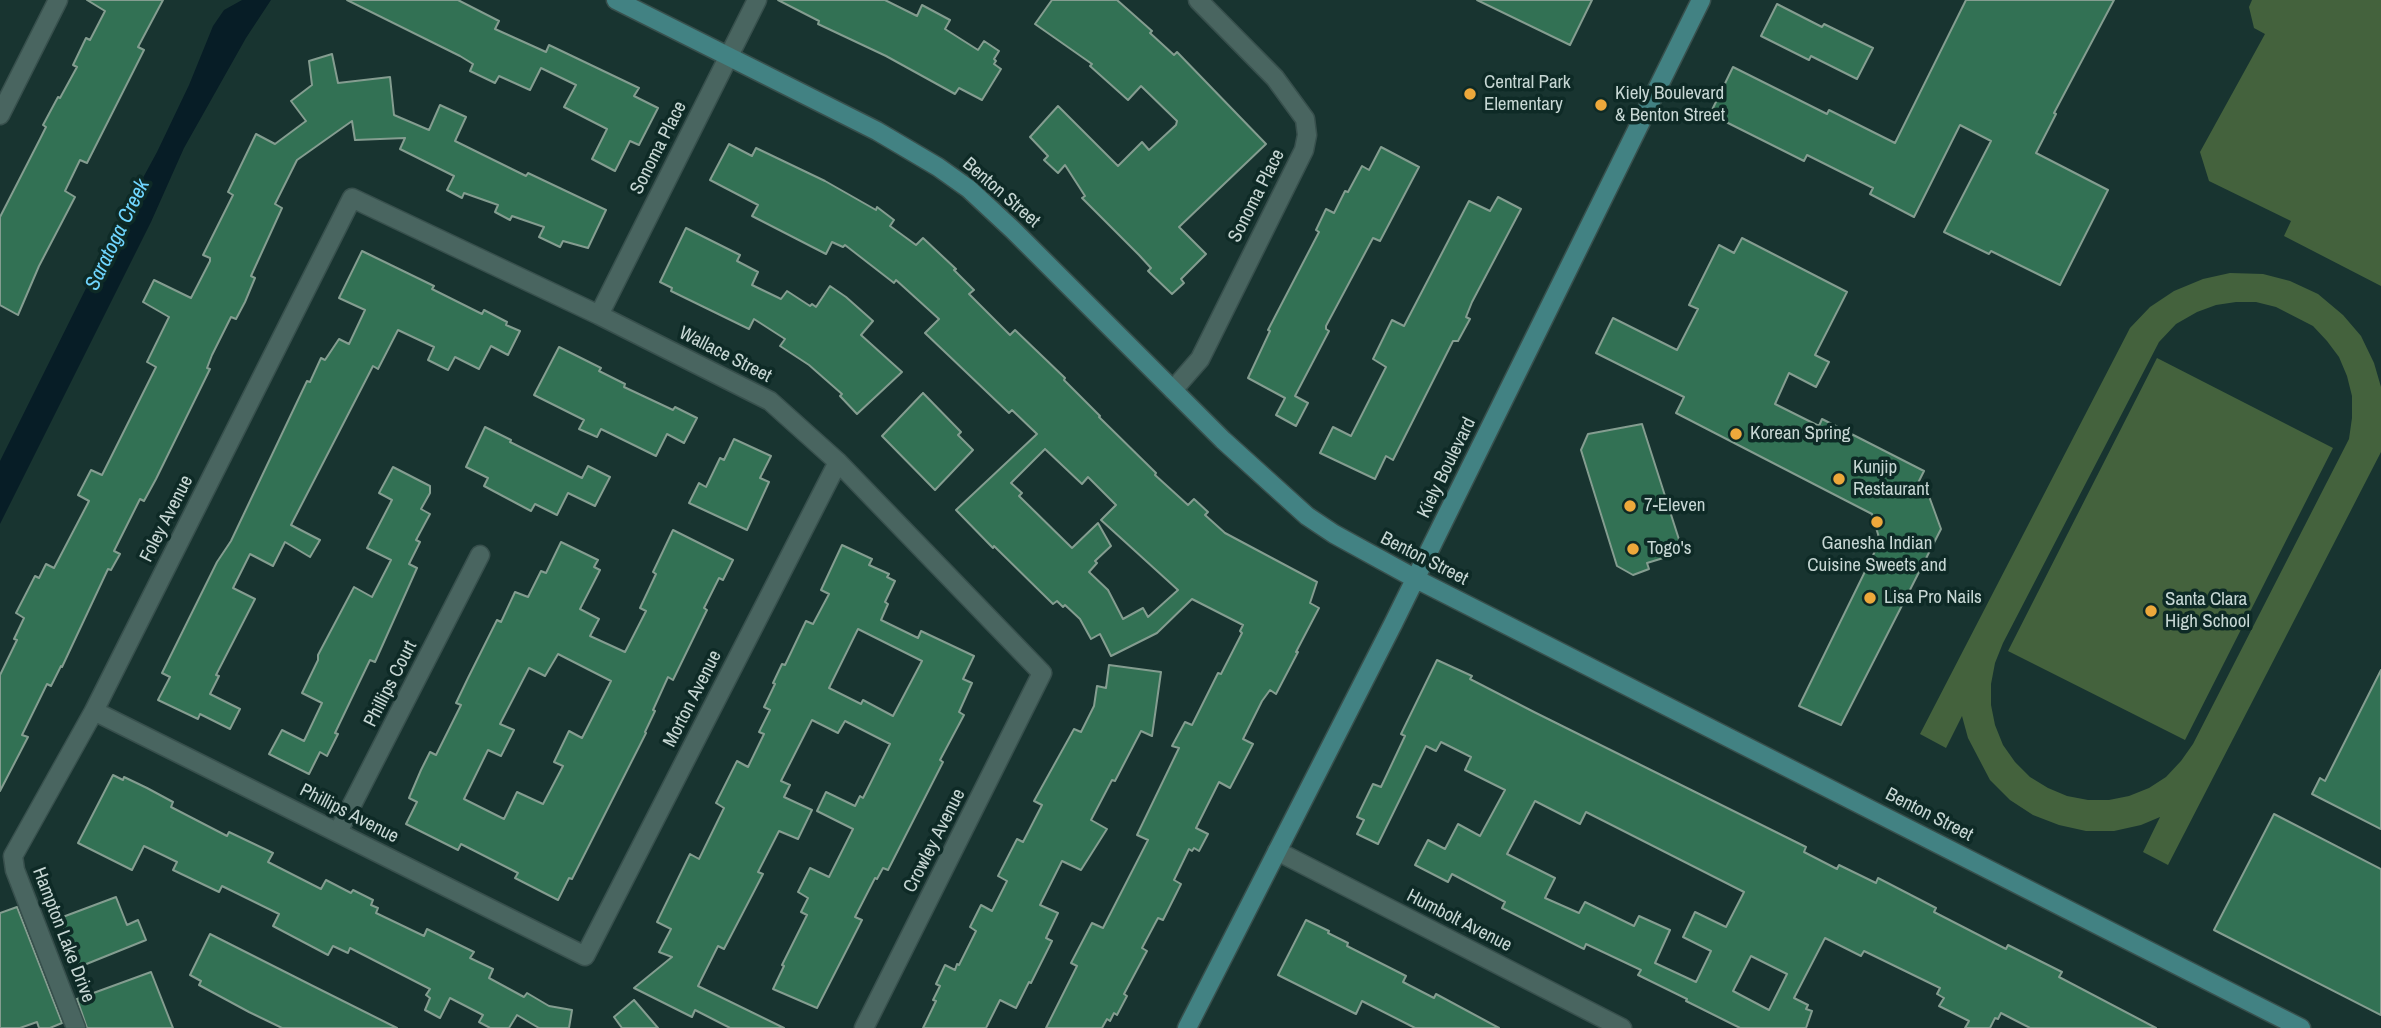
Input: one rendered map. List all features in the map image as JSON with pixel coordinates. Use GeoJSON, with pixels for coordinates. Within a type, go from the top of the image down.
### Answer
{"type":"FeatureCollection","features":[{"type":"Feature","properties":{"kind":"main road","name":"Benton Street"},"geometry":{"type":"LineString","coordinates":[[616,0],[904,146],[969,189],[1256,471],[1307,516],[1334,534],[1416,579],[2301,1028]]}},
{"type":"Feature","properties":{"kind":"main road","name":"Kiely Boulevard"},"geometry":{"type":"LineString","coordinates":[[1187,1028],[1416,579],[1701,0]]}},
{"type":"Feature","properties":{"kind":"street"},"geometry":{"type":"LineString","coordinates":[[0,115],[58,0]]}},
{"type":"Feature","properties":{"kind":"street","name":"Sonoma Place"},"geometry":{"type":"LineString","coordinates":[[599,315],[757,0]]}},
{"type":"Feature","properties":{"kind":"street","name":"Sonoma Place"},"geometry":{"type":"LineString","coordinates":[[1173,390],[1200,359],[1304,150],[1307,135],[1305,119],[1275,78],[1198,0]]}},
{"type":"Feature","properties":{"kind":"street","name":"Wallace Street"},"geometry":{"type":"LineString","coordinates":[[352,198],[599,315],[770,401],[838,462],[1042,673]]}},
{"type":"Feature","properties":{"kind":"street","name":"Foley Avenue"},"geometry":{"type":"LineString","coordinates":[[13,856],[94,711],[352,198]]}},
{"type":"Feature","properties":{"kind":"street","name":"Morton Avenue"},"geometry":{"type":"LineString","coordinates":[[585,956],[838,462]]}},
{"type":"Feature","properties":{"kind":"street","name":"Phillips Court"},"geometry":{"type":"LineString","coordinates":[[338,832],[480,555]]}},
{"type":"Feature","properties":{"kind":"street","name":"Crowley Avenue"},"geometry":{"type":"LineString","coordinates":[[864,1028],[1042,673]]}},
{"type":"Feature","properties":{"kind":"street","name":"Phillips Avenue"},"geometry":{"type":"LineString","coordinates":[[94,711],[585,956]]}},
{"type":"Feature","properties":{"kind":"street","name":"Humbolt Avenue"},"geometry":{"type":"LineString","coordinates":[[1277,851],[1622,1028]]}},
{"type":"Feature","properties":{"kind":"street","name":"Hampton Lake Drive"},"geometry":{"type":"LineString","coordinates":[[13,856],[15,870],[76,1028]]}},
{"type":"Feature","properties":{"kind":"green space"},"geometry":{"type":"Polygon","coordinates":[[[2252,0],[2381,0],[2381,286],[2284,236],[2291,221],[2209,181],[2200,152],[2265,34],[2254,28],[2249,7],[2252,0]]]}},
{"type":"Feature","properties":{"kind":"green space"},"geometry":{"type":"Polygon","coordinates":[[[2230,273],[2263,274],[2290,281],[2318,294],[2343,315],[2361,336],[2374,363],[2381,387],[2381,452],[2168,865],[2143,852],[2160,817],[2141,825],[2114,831],[2086,831],[2059,825],[2033,815],[2010,800],[1990,780],[1968,738],[1962,716],[1946,748],[1920,734],[2130,328],[2150,307],[2174,291],[2203,279],[2230,273]],[[2256,302],[2216,305],[2197,312],[2176,324],[2159,342],[1995,663],[1991,705],[2003,745],[2030,777],[2067,796],[2109,800],[2129,796],[2166,777],[2181,761],[2193,744],[2349,439],[2352,396],[2339,357],[2313,326],[2276,307],[2256,302]]]}},
{"type":"Feature","properties":{"kind":"green space"},"geometry":{"type":"Polygon","coordinates":[[[2157,358],[2333,448],[2185,740],[2008,651],[2157,358]]]}},
{"type":"Feature","properties":{"kind":"water","name":"Saratoga Creek"},"geometry":{"type":"Polygon","coordinates":[[[242,0],[271,0],[246,38],[184,148],[151,222],[0,524],[0,461],[120,220],[157,152],[213,26],[224,10],[242,0]]]}},
{"type":"Feature","properties":{"kind":"building"},"geometry":{"type":"Polygon","coordinates":[[[87,0],[163,0],[138,47],[144,50],[87,163],[80,160],[65,191],[75,197],[39,266],[18,315],[0,305],[0,217],[46,127],[43,125],[77,67],[73,65],[86,38],[90,40],[105,11],[87,0]]]}},
{"type":"Feature","properties":{"kind":"building"},"geometry":{"type":"Polygon","coordinates":[[[347,0],[458,0],[499,21],[495,29],[546,52],[549,45],[639,88],[634,96],[658,108],[639,145],[630,141],[615,171],[592,159],[607,129],[564,107],[576,85],[541,68],[530,90],[499,76],[495,83],[470,71],[473,64],[460,56],[347,0]]]}},
{"type":"Feature","properties":{"kind":"building"},"geometry":{"type":"Polygon","coordinates":[[[778,0],[885,0],[917,16],[922,5],[950,20],[945,29],[978,50],[984,41],[999,51],[994,64],[1001,69],[982,100],[959,88],[955,94],[886,56],[818,24],[819,21],[778,0]]]}},
{"type":"Feature","properties":{"kind":"building"},"geometry":{"type":"Polygon","coordinates":[[[1052,0],[1117,0],[1174,55],[1177,52],[1266,144],[1179,227],[1206,254],[1181,279],[1184,283],[1172,294],[1148,271],[1151,268],[1139,255],[1082,198],[1085,196],[1065,165],[1058,173],[1044,160],[1048,156],[1030,137],[1058,106],[1118,166],[1142,142],[1149,150],[1177,121],[1141,86],[1128,100],[1090,66],[1092,64],[1035,24],[1052,0]]]}},
{"type":"Feature","properties":{"kind":"building"},"geometry":{"type":"Polygon","coordinates":[[[1477,0],[1592,0],[1570,45],[1477,0]]]}},
{"type":"Feature","properties":{"kind":"building"},"geometry":{"type":"Polygon","coordinates":[[[1966,0],[2114,0],[2054,113],[2056,114],[2036,153],[2108,190],[2060,285],[1991,251],[1989,254],[1944,232],[1991,141],[1960,125],[1914,217],[1870,194],[1873,188],[1807,155],[1804,161],[1710,114],[1733,67],[1827,114],[1829,110],[1895,143],[1966,0]]]}},
{"type":"Feature","properties":{"kind":"building"},"geometry":{"type":"Polygon","coordinates":[[[1777,4],[1822,27],[1824,24],[1873,48],[1857,79],[1811,56],[1809,60],[1761,36],[1777,4]]]}},
{"type":"Feature","properties":{"kind":"building"},"geometry":{"type":"Polygon","coordinates":[[[332,54],[338,83],[390,77],[394,115],[429,130],[440,105],[466,117],[455,141],[526,176],[528,173],[606,210],[588,248],[563,241],[560,247],[539,237],[544,227],[512,216],[510,220],[495,212],[498,205],[464,193],[462,198],[447,190],[454,176],[400,149],[405,138],[355,140],[352,121],[297,160],[275,204],[282,208],[251,276],[255,278],[245,302],[236,319],[231,317],[212,355],[207,368],[210,369],[156,479],[144,501],[140,499],[114,551],[120,554],[111,570],[108,569],[62,667],[51,686],[47,684],[22,735],[28,737],[0,791],[0,675],[24,618],[16,613],[35,576],[39,578],[46,564],[54,568],[89,501],[78,495],[91,470],[102,475],[156,367],[147,362],[169,317],[143,302],[154,280],[191,298],[210,261],[210,258],[203,255],[233,195],[228,192],[256,134],[275,144],[306,121],[291,101],[312,85],[309,61],[332,54]]]}},
{"type":"Feature","properties":{"kind":"building"},"geometry":{"type":"Polygon","coordinates":[[[729,144],[752,156],[756,148],[825,181],[876,210],[877,207],[894,220],[890,226],[916,245],[923,238],[956,269],[954,270],[974,290],[969,294],[1010,335],[1015,330],[1065,378],[1155,475],[1188,505],[1194,499],[1208,512],[1205,515],[1225,533],[1317,582],[1310,603],[1319,608],[1298,652],[1276,694],[1270,690],[1262,701],[1243,739],[1253,744],[1230,788],[1219,782],[1196,828],[1208,834],[1199,851],[1189,849],[1174,880],[1181,884],[1163,920],[1158,918],[1142,948],[1147,951],[1124,994],[1127,996],[1117,1015],[1114,1013],[1110,1021],[1107,1019],[1102,1028],[1046,1028],[1077,966],[1071,963],[1092,923],[1103,928],[1148,840],[1137,835],[1179,748],[1172,746],[1185,722],[1192,725],[1242,633],[1240,631],[1243,625],[1192,599],[1157,633],[1111,656],[1100,634],[1091,639],[1080,619],[1065,605],[1063,607],[1057,601],[1053,604],[956,510],[1037,434],[1012,410],[1009,413],[925,333],[939,319],[896,280],[894,283],[845,245],[843,247],[832,242],[826,254],[752,216],[758,205],[710,180],[729,144]],[[1045,449],[1011,483],[1022,493],[1019,496],[1072,548],[1098,523],[1111,546],[1095,561],[1097,563],[1089,572],[1108,590],[1123,619],[1143,608],[1148,617],[1178,590],[1101,520],[1116,505],[1088,477],[1082,484],[1045,449]]]}},
{"type":"Feature","properties":{"kind":"building"},"geometry":{"type":"Polygon","coordinates":[[[1381,147],[1419,167],[1380,241],[1373,238],[1326,326],[1329,331],[1295,396],[1308,403],[1296,426],[1276,415],[1285,398],[1248,378],[1270,331],[1268,330],[1319,232],[1316,230],[1326,209],[1334,213],[1362,166],[1369,170],[1381,147]]]}},
{"type":"Feature","properties":{"kind":"building"},"geometry":{"type":"Polygon","coordinates":[[[1498,197],[1521,209],[1472,302],[1466,317],[1470,319],[1458,341],[1453,341],[1393,460],[1386,456],[1375,479],[1320,453],[1333,427],[1351,436],[1386,367],[1373,359],[1392,320],[1404,326],[1469,201],[1490,211],[1498,197]]]}},
{"type":"Feature","properties":{"kind":"building"},"geometry":{"type":"Polygon","coordinates":[[[686,228],[740,255],[737,261],[758,272],[752,285],[781,299],[787,291],[816,307],[830,286],[873,321],[861,335],[902,372],[857,414],[840,396],[842,394],[809,365],[780,346],[785,339],[754,319],[749,329],[671,291],[672,288],[660,282],[686,228]]]}},
{"type":"Feature","properties":{"kind":"building"},"geometry":{"type":"Polygon","coordinates":[[[1742,238],[1847,292],[1815,355],[1829,362],[1816,387],[1789,373],[1775,404],[1819,426],[1822,419],[1924,471],[1918,483],[1926,488],[1941,529],[1841,725],[1799,706],[1880,541],[1872,514],[1676,413],[1684,397],[1596,353],[1613,318],[1677,350],[1698,309],[1689,305],[1719,245],[1734,253],[1742,238]]]}},
{"type":"Feature","properties":{"kind":"building"},"geometry":{"type":"Polygon","coordinates":[[[362,251],[434,286],[432,289],[482,314],[484,310],[520,331],[508,355],[491,346],[479,369],[455,357],[448,370],[428,360],[434,347],[398,330],[378,369],[373,366],[291,525],[320,540],[310,557],[285,542],[273,566],[250,554],[233,588],[255,599],[216,675],[219,676],[210,694],[240,709],[230,729],[200,714],[198,719],[158,700],[170,677],[162,673],[217,562],[231,541],[307,381],[310,382],[321,358],[325,360],[339,339],[349,344],[365,310],[339,298],[362,251]]]}},
{"type":"Feature","properties":{"kind":"building"},"geometry":{"type":"Polygon","coordinates":[[[559,347],[601,368],[599,371],[625,384],[624,387],[697,418],[684,443],[667,434],[656,456],[601,429],[597,437],[579,429],[584,420],[534,395],[559,347]]]}},
{"type":"Feature","properties":{"kind":"building"},"geometry":{"type":"Polygon","coordinates":[[[923,393],[961,432],[958,435],[973,450],[935,490],[882,436],[923,393]]]}},
{"type":"Feature","properties":{"kind":"building"},"geometry":{"type":"Polygon","coordinates":[[[1642,424],[1683,552],[1647,563],[1649,569],[1633,575],[1617,566],[1581,450],[1588,434],[1642,424]]]}},
{"type":"Feature","properties":{"kind":"building"},"geometry":{"type":"Polygon","coordinates":[[[485,427],[582,478],[588,466],[610,477],[595,506],[568,493],[557,515],[535,504],[531,511],[484,486],[488,478],[466,467],[485,427]]]}},
{"type":"Feature","properties":{"kind":"building"},"geometry":{"type":"Polygon","coordinates":[[[734,439],[771,456],[760,478],[769,482],[747,530],[689,503],[699,483],[706,487],[720,458],[724,460],[734,439]]]}},
{"type":"Feature","properties":{"kind":"building"},"geometry":{"type":"Polygon","coordinates":[[[393,467],[430,486],[430,493],[421,509],[430,514],[416,540],[420,542],[409,564],[417,568],[375,662],[370,660],[335,733],[338,734],[327,756],[320,752],[309,774],[269,754],[282,730],[304,741],[322,703],[302,693],[318,655],[354,587],[372,597],[391,560],[367,548],[392,500],[379,493],[393,467]]]}},
{"type":"Feature","properties":{"kind":"building"},"geometry":{"type":"Polygon","coordinates":[[[673,530],[733,560],[723,580],[719,578],[704,608],[707,610],[673,680],[668,677],[646,733],[572,879],[569,878],[558,900],[515,878],[518,873],[461,844],[458,850],[406,824],[417,802],[409,798],[421,770],[430,752],[436,755],[461,705],[456,703],[497,620],[501,622],[515,592],[528,597],[541,571],[546,573],[561,542],[598,560],[594,567],[600,570],[580,609],[599,619],[590,636],[625,652],[646,611],[640,608],[656,574],[653,572],[673,530]],[[558,654],[545,676],[529,668],[500,724],[514,730],[501,756],[488,750],[464,799],[504,819],[517,792],[543,804],[563,766],[554,762],[569,731],[582,738],[611,681],[558,654]]]}},
{"type":"Feature","properties":{"kind":"building"},"geometry":{"type":"Polygon","coordinates":[[[842,545],[872,559],[869,565],[889,574],[887,577],[895,581],[885,602],[888,604],[881,620],[918,638],[921,631],[974,656],[963,679],[972,683],[959,712],[964,715],[940,760],[943,762],[888,870],[883,868],[877,879],[875,878],[855,917],[862,920],[817,1008],[773,989],[807,915],[801,912],[808,898],[798,892],[810,868],[829,877],[853,829],[817,811],[826,792],[855,806],[860,796],[863,798],[890,744],[845,721],[838,733],[812,720],[781,781],[790,785],[784,797],[812,810],[798,839],[779,831],[758,872],[763,874],[724,949],[718,946],[698,986],[784,1028],[730,1028],[695,1010],[692,1017],[634,988],[672,957],[659,952],[671,929],[657,922],[690,854],[699,859],[724,808],[716,803],[737,761],[748,767],[764,734],[759,732],[770,710],[764,707],[775,684],[773,683],[782,664],[785,665],[806,621],[813,624],[829,594],[821,590],[842,545]],[[858,629],[829,688],[861,704],[863,700],[893,716],[922,661],[858,629]]]}},
{"type":"Feature","properties":{"kind":"building"},"geometry":{"type":"Polygon","coordinates":[[[1437,660],[1472,676],[1470,679],[1534,712],[1806,847],[1804,852],[1837,869],[1839,865],[1876,883],[1878,878],[1936,908],[1934,912],[2006,949],[2008,945],[2062,972],[2059,977],[2156,1028],[2030,1028],[2001,1013],[1990,1028],[1965,1028],[1969,1021],[1939,1006],[1944,998],[1937,994],[1940,988],[1864,951],[1861,956],[1825,938],[1794,998],[1808,1005],[1806,1009],[1812,1011],[1806,1028],[1740,1028],[1638,975],[1641,970],[1586,944],[1584,949],[1502,908],[1505,902],[1452,874],[1448,882],[1415,865],[1428,840],[1445,849],[1458,824],[1480,836],[1505,790],[1465,770],[1471,757],[1441,742],[1436,751],[1426,746],[1378,844],[1357,834],[1364,820],[1357,817],[1373,784],[1381,787],[1405,736],[1401,734],[1437,660]],[[1535,801],[1507,854],[1555,878],[1545,898],[1579,913],[1585,902],[1634,926],[1639,916],[1670,930],[1655,963],[1696,982],[1711,951],[1683,937],[1695,912],[1726,927],[1744,892],[1586,812],[1580,824],[1535,801]],[[1751,956],[1733,991],[1769,1010],[1787,974],[1751,956]]]}},
{"type":"Feature","properties":{"kind":"building"},"geometry":{"type":"Polygon","coordinates":[[[1109,665],[1161,672],[1152,736],[1141,731],[1115,781],[1112,780],[1091,820],[1107,829],[1081,870],[1062,861],[1040,905],[1058,913],[1046,938],[1052,941],[1031,983],[1029,982],[1016,1008],[1000,1000],[986,1028],[923,1028],[936,1001],[933,1000],[940,986],[936,984],[945,965],[955,970],[957,964],[959,965],[976,931],[970,927],[981,905],[992,911],[1007,881],[998,876],[1017,839],[1023,842],[1042,805],[1034,801],[1074,729],[1081,732],[1094,706],[1097,686],[1106,688],[1109,665]]]}},
{"type":"Feature","properties":{"kind":"building"},"geometry":{"type":"Polygon","coordinates":[[[2381,670],[2381,829],[2312,794],[2320,778],[2325,781],[2381,670]]]}},
{"type":"Feature","properties":{"kind":"building"},"geometry":{"type":"Polygon","coordinates":[[[113,775],[147,788],[173,802],[171,807],[227,836],[229,832],[273,853],[268,862],[321,889],[326,880],[351,893],[353,890],[373,900],[371,905],[378,908],[376,913],[424,936],[427,929],[474,952],[470,958],[493,969],[489,978],[524,997],[527,993],[549,1006],[572,1010],[569,1028],[539,1028],[517,1015],[509,1028],[490,1028],[479,1022],[483,1015],[450,998],[440,1018],[425,1010],[430,998],[426,995],[430,989],[350,948],[348,953],[333,946],[328,955],[273,926],[279,914],[222,886],[219,892],[173,870],[177,862],[144,846],[132,870],[78,843],[113,775]]]}},
{"type":"Feature","properties":{"kind":"building"},"geometry":{"type":"Polygon","coordinates":[[[2274,814],[2381,869],[2381,1015],[2214,930],[2274,814]]]}},
{"type":"Feature","properties":{"kind":"building"},"geometry":{"type":"Polygon","coordinates":[[[116,897],[127,925],[138,920],[146,940],[79,967],[60,918],[116,897]]]}},
{"type":"Feature","properties":{"kind":"building"},"geometry":{"type":"Polygon","coordinates":[[[17,907],[62,1023],[50,1028],[39,1028],[37,1022],[20,1028],[0,1028],[0,913],[17,907]]]}},
{"type":"Feature","properties":{"kind":"building"},"geometry":{"type":"Polygon","coordinates":[[[1306,920],[1348,943],[1347,946],[1406,976],[1403,982],[1434,998],[1436,994],[1499,1028],[1415,1028],[1362,1001],[1356,1014],[1278,975],[1306,920]]]}},
{"type":"Feature","properties":{"kind":"building"},"geometry":{"type":"Polygon","coordinates":[[[210,934],[397,1028],[282,1028],[249,1012],[199,985],[201,981],[190,975],[210,934]]]}},
{"type":"Feature","properties":{"kind":"building"},"geometry":{"type":"Polygon","coordinates":[[[151,972],[173,1028],[87,1028],[77,999],[151,972]]]}},
{"type":"Feature","properties":{"kind":"building"},"geometry":{"type":"Polygon","coordinates":[[[634,1000],[658,1028],[622,1028],[614,1017],[634,1000]]]}},
{"type":"Feature","properties":{"kind":"place","name":"Central Park Elementary"},"geometry":{"type":"Point","coordinates":[1470,94]}},
{"type":"Feature","properties":{"kind":"place","name":"Kiely Boulevard & Benton Street"},"geometry":{"type":"Point","coordinates":[1601,105]}},
{"type":"Feature","properties":{"kind":"place","name":"Korean Spring"},"geometry":{"type":"Point","coordinates":[1736,434]}},
{"type":"Feature","properties":{"kind":"place","name":"Kunjip Restaurant"},"geometry":{"type":"Point","coordinates":[1839,479]}},
{"type":"Feature","properties":{"kind":"place","name":"7-Eleven"},"geometry":{"type":"Point","coordinates":[1630,506]}},
{"type":"Feature","properties":{"kind":"place","name":"Ganesha Indian Cuisine Sweets and"},"geometry":{"type":"Point","coordinates":[1877,522]}},
{"type":"Feature","properties":{"kind":"place","name":"Togo's"},"geometry":{"type":"Point","coordinates":[1633,549]}},
{"type":"Feature","properties":{"kind":"place","name":"Lisa Pro Nails"},"geometry":{"type":"Point","coordinates":[1870,598]}},
{"type":"Feature","properties":{"kind":"place","name":"Santa Clara High School"},"geometry":{"type":"Point","coordinates":[2151,611]}}]}
